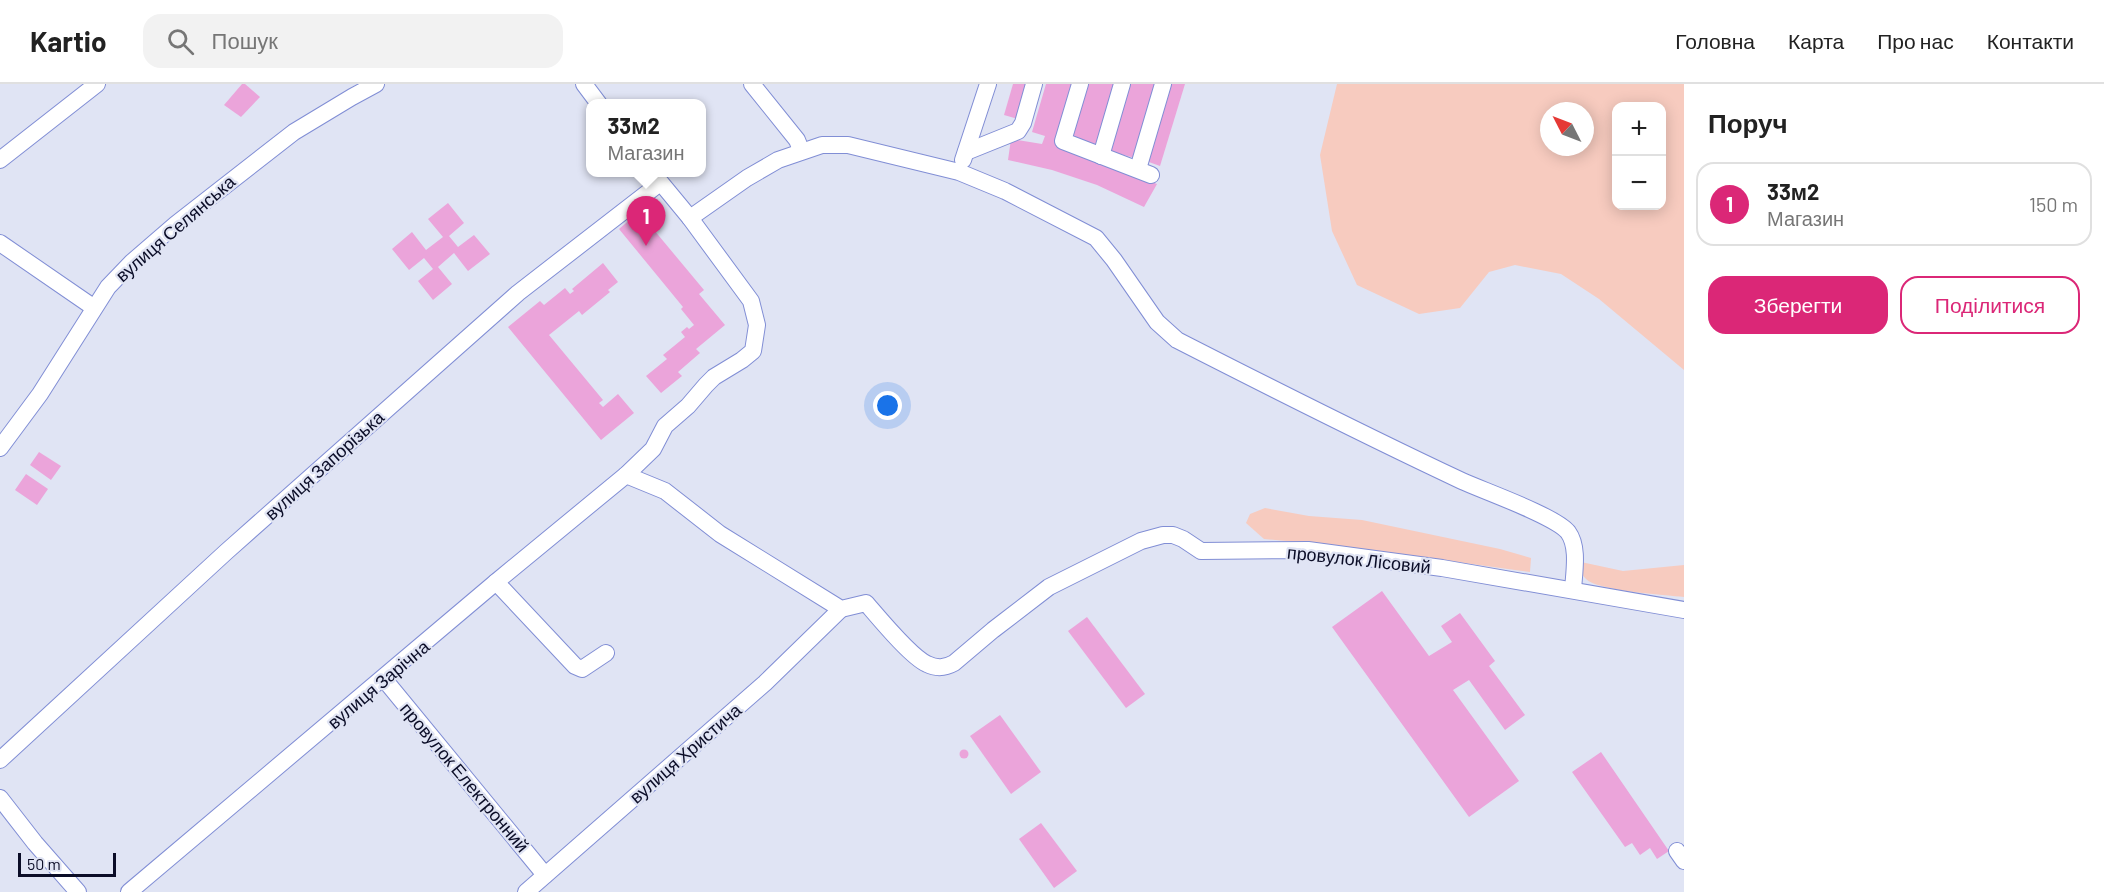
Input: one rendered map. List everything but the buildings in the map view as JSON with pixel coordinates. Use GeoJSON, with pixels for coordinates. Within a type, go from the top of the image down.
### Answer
{"type":"FeatureCollection","features":[{"type":"Feature","properties":{"kind":"street"},"geometry":{"type":"LineString","coordinates":[[0,160],[97,84]]}},
{"type":"Feature","properties":{"kind":"street","name":"вулиця Селянська"},"geometry":{"type":"LineString","coordinates":[[0,448],[40,394],[93,307],[108,286],[132,262],[236,176],[294,132],[376,84]]}},
{"type":"Feature","properties":{"kind":"street"},"geometry":{"type":"LineString","coordinates":[[584,84],[595,99]]}},
{"type":"Feature","properties":{"kind":"street"},"geometry":{"type":"LineString","coordinates":[[752,84],[797,140],[801,150]]}},
{"type":"Feature","properties":{"kind":"street"},"geometry":{"type":"LineString","coordinates":[[959,172],[988,84]]}},
{"type":"Feature","properties":{"kind":"street"},"geometry":{"type":"LineString","coordinates":[[966,152],[1018,131],[1023,123],[1034,84]]}},
{"type":"Feature","properties":{"kind":"street"},"geometry":{"type":"LineString","coordinates":[[1080,84],[1063,141],[1144,172],[1163,84]]}},
{"type":"Feature","properties":{"kind":"street"},"geometry":{"type":"LineString","coordinates":[[1101,156],[1122,84]]}},
{"type":"Feature","properties":{"kind":"street"},"geometry":{"type":"LineString","coordinates":[[690,218],[747,178],[778,160],[801,150],[822,145],[848,145],[959,172],[1005,191],[1096,238],[1157,322],[1177,340],[1453,476],[1557,523],[1569,534],[1572,542],[1575,561],[1573,590]]}},
{"type":"Feature","properties":{"kind":"street","name":"вулиця Зарічна"},"geometry":{"type":"LineString","coordinates":[[129,892],[384,679],[496,582],[626,476],[653,449],[665,426],[688,406],[705,385],[753,351],[757,337],[757,325],[751,301],[690,218],[656,178]]}},
{"type":"Feature","properties":{"kind":"street","name":"вулиця Запорізька"},"geometry":{"type":"LineString","coordinates":[[0,760],[226,552],[518,293],[656,178]]}},
{"type":"Feature","properties":{"kind":"street"},"geometry":{"type":"LineString","coordinates":[[0,243],[93,307]]}},
{"type":"Feature","properties":{"kind":"street"},"geometry":{"type":"LineString","coordinates":[[626,476],[666,491],[720,534],[841,609]]}},
{"type":"Feature","properties":{"kind":"street","name":"провулок Лісовий"},"geometry":{"type":"LineString","coordinates":[[841,609],[866,603],[925,664],[948,667],[1048,587],[1141,541],[1163,535],[1183,539],[1201,551],[1308,550],[1442,568],[1684,610]]}},
{"type":"Feature","properties":{"kind":"street"},"geometry":{"type":"LineString","coordinates":[[496,582],[575,666],[582,669],[606,653]]}},
{"type":"Feature","properties":{"kind":"street","name":"вулиця Христича"},"geometry":{"type":"LineString","coordinates":[[526,892],[765,683],[841,609]]}},
{"type":"Feature","properties":{"kind":"street","name":"провулок Електронний"},"geometry":{"type":"LineString","coordinates":[[384,679],[546,875]]}},
{"type":"Feature","properties":{"kind":"street"},"geometry":{"type":"LineString","coordinates":[[0,798],[35,843],[78,892]]}},
{"type":"Feature","properties":{"kind":"shaded area"},"geometry":{"type":"Polygon","coordinates":[[[1337,84],[1684,84],[1684,370],[1599,299],[1561,274],[1515,265],[1489,272],[1460,308],[1419,314],[1357,285],[1332,231],[1320,155],[1337,84]]]}},
{"type":"Feature","properties":{"kind":"shaded area"},"geometry":{"type":"Polygon","coordinates":[[[1265,508],[1309,516],[1362,520],[1500,549],[1531,558],[1530,572],[1341,546],[1264,539],[1246,523],[1250,514],[1265,508]]]}},
{"type":"Feature","properties":{"kind":"shaded area"},"geometry":{"type":"Polygon","coordinates":[[[1581,562],[1623,571],[1684,565],[1684,597],[1604,587],[1583,576],[1581,562]]]}},
{"type":"Feature","properties":{"kind":"place","name":"33м2"},"geometry":{"type":"Point","coordinates":[646,246]}}]}
